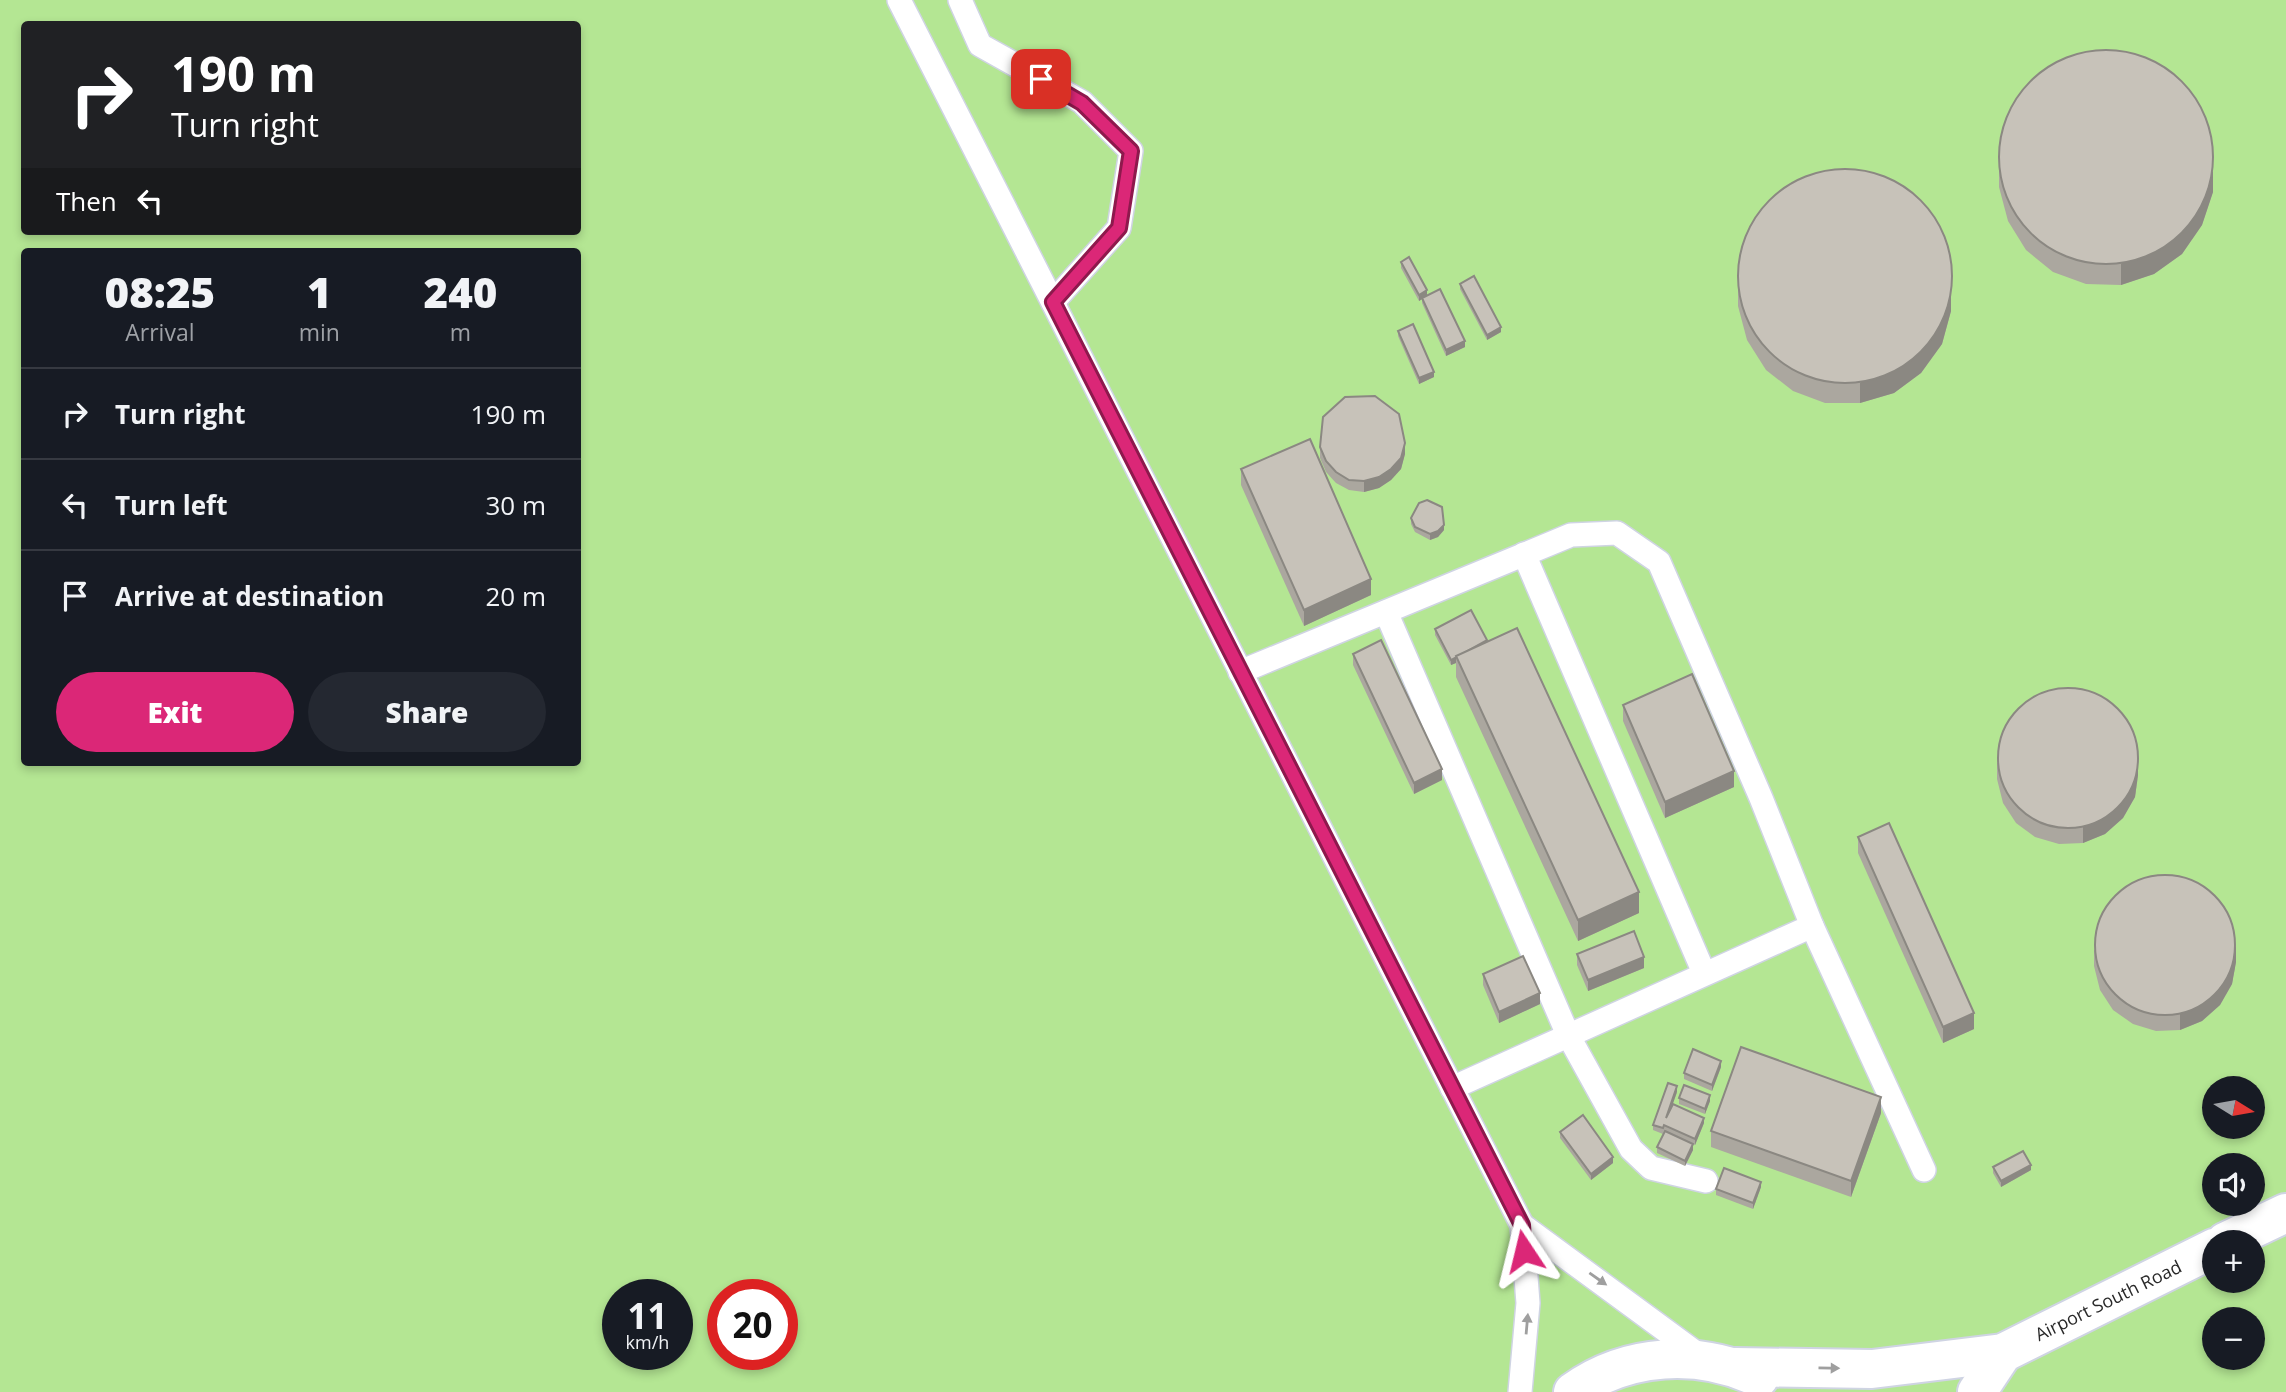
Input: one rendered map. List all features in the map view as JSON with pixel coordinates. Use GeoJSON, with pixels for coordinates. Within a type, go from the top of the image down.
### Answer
{"type":"FeatureCollection","features":[{"type":"Feature","properties":{"kind":"street"},"geometry":{"type":"LineString","coordinates":[[2250,1230],[2286,1213]]}},
{"type":"Feature","properties":{"kind":"street","name":"Airport South Road"},"geometry":{"type":"LineString","coordinates":[[2003,1353],[2202,1254]]}},
{"type":"Feature","properties":{"kind":"street"},"geometry":{"type":"LineString","coordinates":[[1573,1392],[1593,1377],[1648,1360],[1872,1369],[2003,1353]]}},
{"type":"Feature","properties":{"kind":"street"},"geometry":{"type":"LineString","coordinates":[[1976,1392],[2003,1353]]}},
{"type":"Feature","properties":{"kind":"street"},"geometry":{"type":"LineString","coordinates":[[1720,1363],[1787,1392]]}},
{"type":"Feature","properties":{"kind":"lane"},"geometry":{"type":"LineString","coordinates":[[899,0],[1522,1225],[1528,1303],[1520,1392]]}},
{"type":"Feature","properties":{"kind":"lane"},"geometry":{"type":"LineString","coordinates":[[960,0],[980,45],[1082,103],[1131,151],[1119,228],[1053,302]]}},
{"type":"Feature","properties":{"kind":"lane"},"geometry":{"type":"LineString","coordinates":[[1240,672],[1571,535],[1618,533],[1659,562],[1761,798],[1812,926],[1924,1170]]}},
{"type":"Feature","properties":{"kind":"lane"},"geometry":{"type":"LineString","coordinates":[[1524,554],[1704,973]]}},
{"type":"Feature","properties":{"kind":"lane"},"geometry":{"type":"LineString","coordinates":[[1385,612],[1568,1035],[1641,1160],[1651,1168],[1706,1181]]}},
{"type":"Feature","properties":{"kind":"lane"},"geometry":{"type":"LineString","coordinates":[[1452,1088],[1812,926]]}},
{"type":"Feature","properties":{"kind":"lane"},"geometry":{"type":"LineString","coordinates":[[1522,1225],[1720,1363]]}},
{"type":"Feature","properties":{"kind":"green space"},"geometry":{"type":"Polygon","coordinates":[[[0,0],[2286,0],[2286,1392],[0,1392],[0,0]]]}},
{"type":"Feature","properties":{"kind":"building"},"geometry":{"type":"Polygon","coordinates":[[[2106,50],[2147,58],[2182,81],[2205,116],[2213,157],[2205,198],[2182,233],[2147,256],[2106,264],[2065,256],[2030,233],[2007,198],[1999,157],[2007,116],[2030,81],[2065,58],[2106,50]]]}},
{"type":"Feature","properties":{"kind":"building"},"geometry":{"type":"Polygon","coordinates":[[[1845,169],[1866,171],[1886,178],[1904,187],[1920,201],[1934,217],[1943,235],[1950,255],[1950,297],[1943,317],[1934,335],[1920,351],[1904,365],[1886,374],[1866,381],[1845,383],[1824,381],[1804,374],[1786,365],[1770,351],[1756,335],[1747,317],[1740,297],[1738,276],[1740,255],[1747,235],[1756,217],[1770,201],[1786,187],[1804,178],[1824,171],[1845,169]]]}},
{"type":"Feature","properties":{"kind":"building"},"geometry":{"type":"Polygon","coordinates":[[[1409,257],[1427,290],[1419,295],[1401,262],[1409,257]]]}},
{"type":"Feature","properties":{"kind":"building"},"geometry":{"type":"Polygon","coordinates":[[[1474,276],[1501,327],[1487,335],[1460,284],[1474,276]]]}},
{"type":"Feature","properties":{"kind":"building"},"geometry":{"type":"Polygon","coordinates":[[[1440,289],[1465,341],[1446,350],[1422,298],[1440,289]]]}},
{"type":"Feature","properties":{"kind":"building"},"geometry":{"type":"Polygon","coordinates":[[[1413,324],[1434,372],[1419,378],[1398,331],[1413,324]]]}},
{"type":"Feature","properties":{"kind":"building"},"geometry":{"type":"Polygon","coordinates":[[[1375,396],[1399,414],[1405,443],[1401,458],[1379,477],[1364,481],[1349,480],[1336,472],[1326,461],[1320,447],[1323,417],[1345,397],[1375,396]]]}},
{"type":"Feature","properties":{"kind":"building"},"geometry":{"type":"Polygon","coordinates":[[[1310,439],[1371,579],[1304,610],[1241,469],[1310,439]]]}},
{"type":"Feature","properties":{"kind":"building"},"geometry":{"type":"Polygon","coordinates":[[[1427,500],[1442,507],[1444,525],[1430,534],[1415,527],[1411,518],[1419,503],[1427,500]]]}},
{"type":"Feature","properties":{"kind":"building"},"geometry":{"type":"Polygon","coordinates":[[[1471,610],[1487,640],[1451,660],[1435,629],[1471,610]]]}},
{"type":"Feature","properties":{"kind":"building"},"geometry":{"type":"Polygon","coordinates":[[[1517,628],[1639,892],[1578,920],[1456,656],[1517,628]]]}},
{"type":"Feature","properties":{"kind":"building"},"geometry":{"type":"Polygon","coordinates":[[[1381,640],[1442,769],[1414,783],[1353,654],[1381,640]]]}},
{"type":"Feature","properties":{"kind":"building"},"geometry":{"type":"Polygon","coordinates":[[[1692,674],[1734,771],[1665,802],[1623,705],[1692,674]]]}},
{"type":"Feature","properties":{"kind":"building"},"geometry":{"type":"Polygon","coordinates":[[[2068,688],[2095,693],[2118,708],[2133,731],[2138,758],[2133,785],[2118,808],[2095,823],[2068,828],[2041,823],[2018,808],[2003,785],[1998,758],[2003,731],[2018,708],[2041,693],[2068,688]]]}},
{"type":"Feature","properties":{"kind":"building"},"geometry":{"type":"Polygon","coordinates":[[[1889,823],[1974,1013],[1943,1027],[1858,837],[1889,823]]]}},
{"type":"Feature","properties":{"kind":"building"},"geometry":{"type":"Polygon","coordinates":[[[2165,875],[2192,880],[2215,895],[2230,918],[2235,945],[2230,972],[2215,995],[2192,1010],[2165,1015],[2138,1010],[2115,995],[2100,972],[2095,945],[2100,918],[2115,895],[2138,880],[2165,875]]]}},
{"type":"Feature","properties":{"kind":"building"},"geometry":{"type":"Polygon","coordinates":[[[1634,931],[1644,957],[1588,980],[1577,954],[1634,931]]]}},
{"type":"Feature","properties":{"kind":"building"},"geometry":{"type":"Polygon","coordinates":[[[1523,956],[1540,993],[1499,1012],[1483,974],[1523,956]]]}},
{"type":"Feature","properties":{"kind":"building"},"geometry":{"type":"Polygon","coordinates":[[[1741,1047],[1881,1097],[1851,1181],[1711,1131],[1741,1047]]]}},
{"type":"Feature","properties":{"kind":"building"},"geometry":{"type":"Polygon","coordinates":[[[1693,1049],[1721,1061],[1712,1085],[1684,1073],[1693,1049]]]}},
{"type":"Feature","properties":{"kind":"building"},"geometry":{"type":"Polygon","coordinates":[[[1668,1083],[1677,1086],[1666,1118],[1673,1104],[1704,1118],[1695,1139],[1664,1125],[1663,1128],[1653,1125],[1668,1083]]]}},
{"type":"Feature","properties":{"kind":"building"},"geometry":{"type":"Polygon","coordinates":[[[1684,1085],[1710,1095],[1705,1109],[1679,1098],[1684,1085]]]}},
{"type":"Feature","properties":{"kind":"building"},"geometry":{"type":"Polygon","coordinates":[[[1583,1115],[1613,1157],[1591,1174],[1560,1132],[1583,1115]]]}},
{"type":"Feature","properties":{"kind":"building"},"geometry":{"type":"Polygon","coordinates":[[[1665,1131],[1693,1144],[1685,1161],[1657,1147],[1665,1131]]]}},
{"type":"Feature","properties":{"kind":"building"},"geometry":{"type":"Polygon","coordinates":[[[2023,1151],[2031,1165],[2001,1181],[1993,1167],[2023,1151]]]}},
{"type":"Feature","properties":{"kind":"building"},"geometry":{"type":"Polygon","coordinates":[[[1724,1168],[1761,1182],[1753,1203],[1716,1189],[1724,1168]]]}},
{"type":"Feature","properties":{"kind":"route"},"geometry":{"type":"LineString","coordinates":[[1041,79],[1082,103],[1131,151],[1119,228],[1053,302],[1522,1225],[1524,1251]]}}]}
